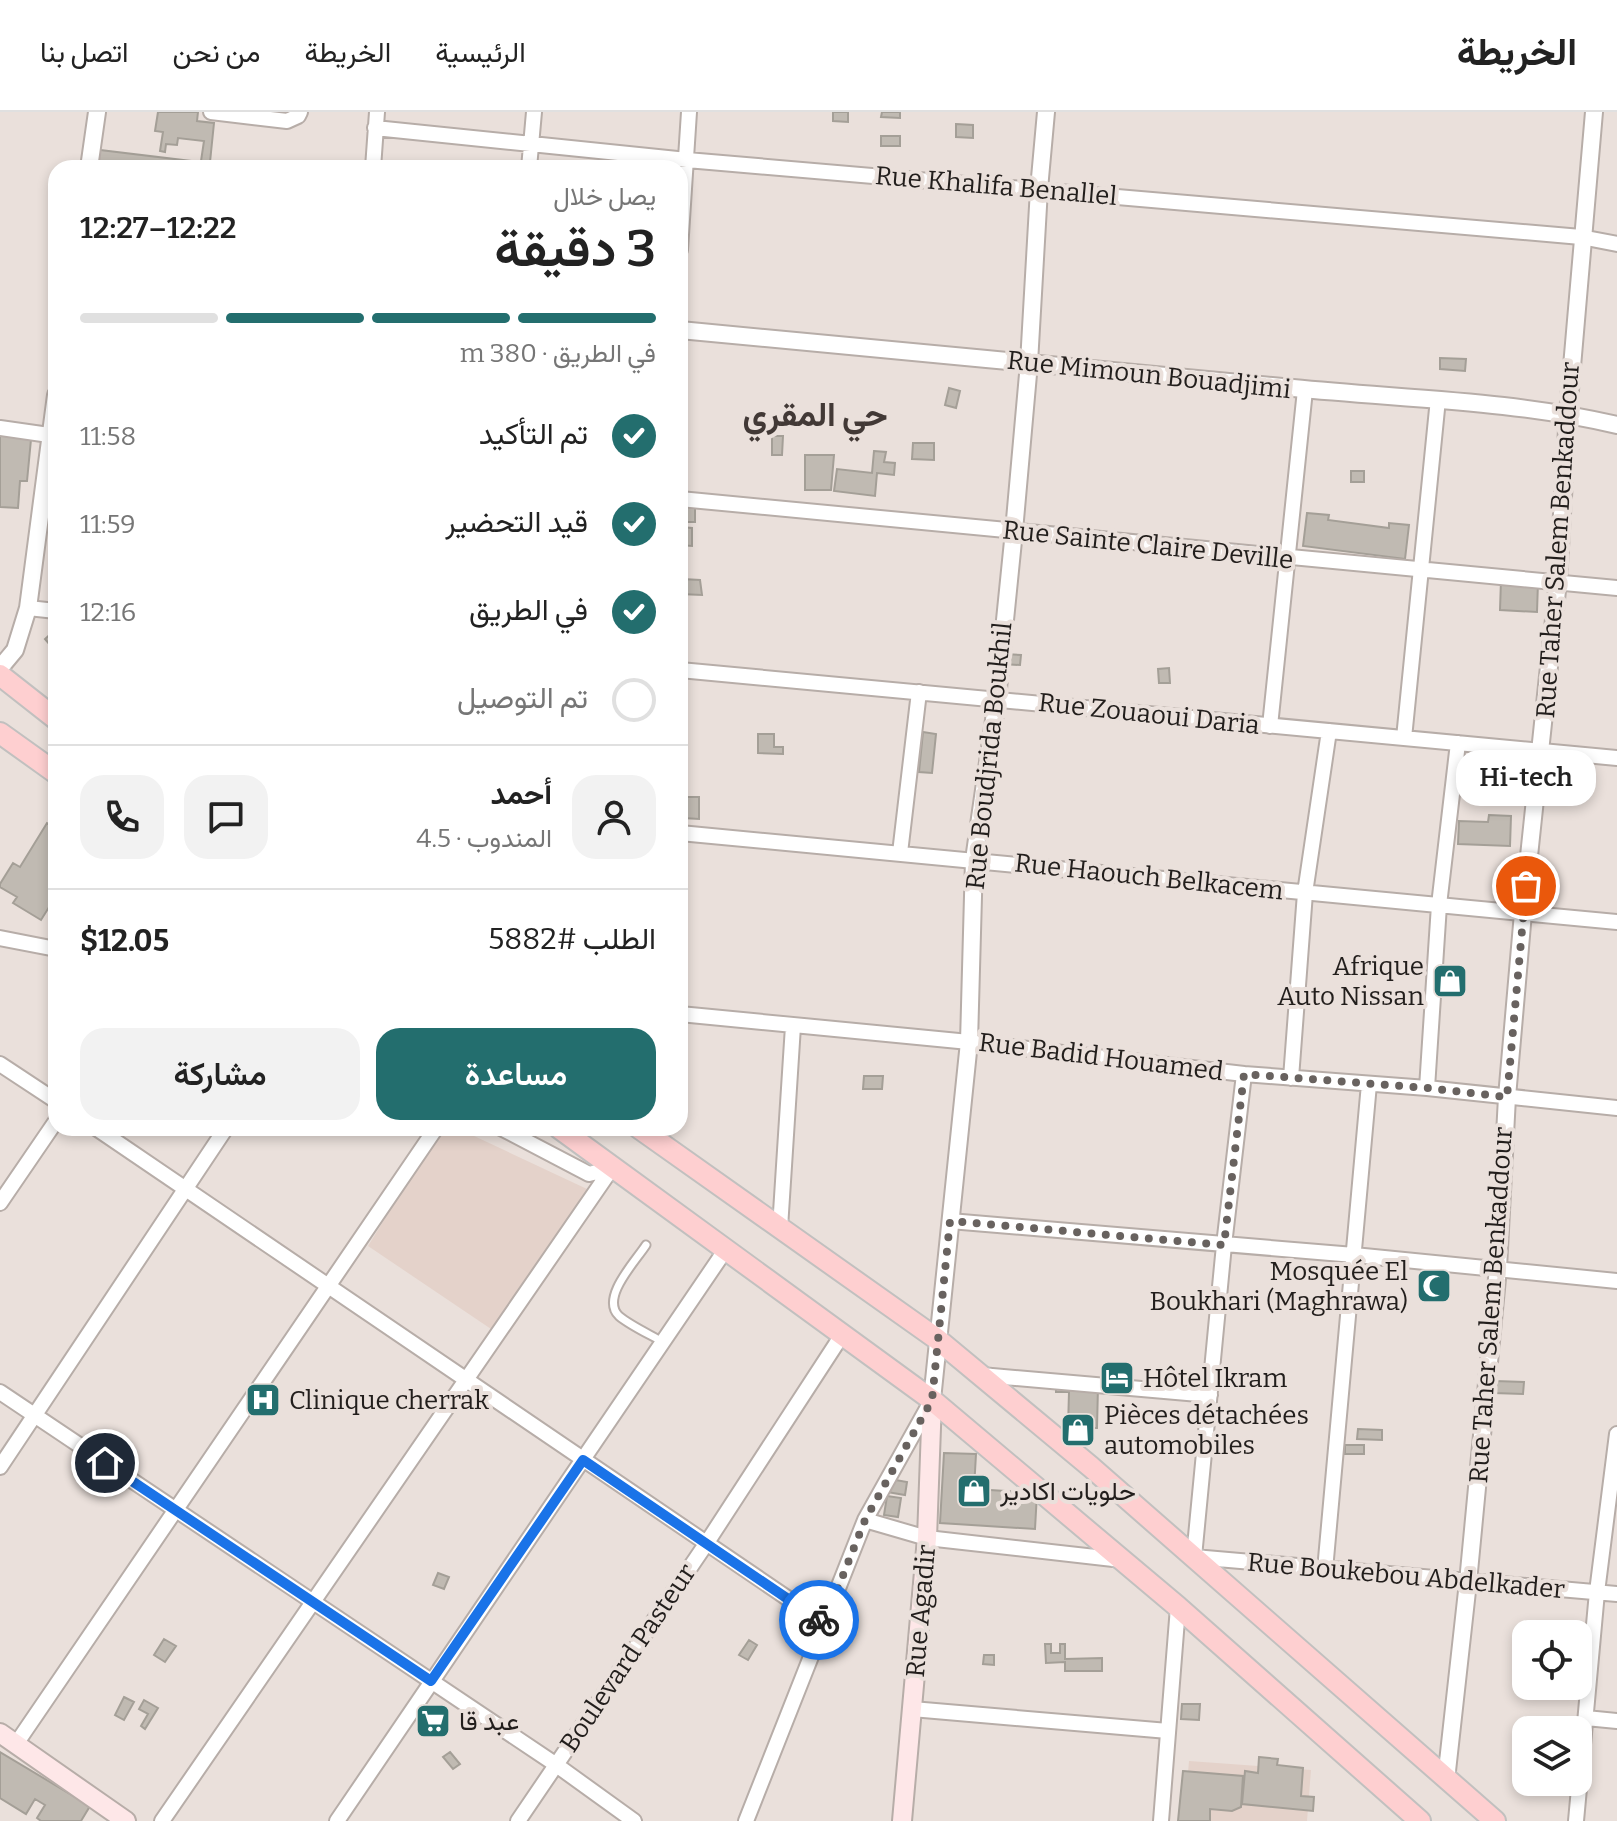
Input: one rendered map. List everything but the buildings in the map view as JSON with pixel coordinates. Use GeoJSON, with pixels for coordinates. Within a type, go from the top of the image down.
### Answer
{"type":"FeatureCollection","features":[{"type":"Feature","properties":{"kind":"main road"},"geometry":{"type":"LineString","coordinates":[[0,675],[48,713]]}},
{"type":"Feature","properties":{"kind":"main road"},"geometry":{"type":"LineString","coordinates":[[0,733],[48,767]]}},
{"type":"Feature","properties":{"kind":"main road"},"geometry":{"type":"LineString","coordinates":[[570,1136],[932,1400],[1178,1607],[1420,1821]]}},
{"type":"Feature","properties":{"kind":"main road"},"geometry":{"type":"LineString","coordinates":[[650,1136],[937,1339],[1194,1557],[1495,1821]]}},
{"type":"Feature","properties":{"kind":"main road","name":"Rue Agadir"},"geometry":{"type":"LineString","coordinates":[[902,1821],[927,1538],[932,1400]]}},
{"type":"Feature","properties":{"kind":"main road"},"geometry":{"type":"LineString","coordinates":[[0,1733],[114,1818]]}},
{"type":"Feature","properties":{"kind":"street"},"geometry":{"type":"LineString","coordinates":[[90,160],[97,112]]}},
{"type":"Feature","properties":{"kind":"street"},"geometry":{"type":"LineString","coordinates":[[211,112],[287,121],[300,112]]}},
{"type":"Feature","properties":{"kind":"street"},"geometry":{"type":"LineString","coordinates":[[373,160],[377,112]]}},
{"type":"Feature","properties":{"kind":"street"},"geometry":{"type":"LineString","coordinates":[[530,160],[534,112]]}},
{"type":"Feature","properties":{"kind":"street"},"geometry":{"type":"LineString","coordinates":[[687,160],[689,112]]}},
{"type":"Feature","properties":{"kind":"street","name":"Rue Boudjrida Boukhil"},"geometry":{"type":"LineString","coordinates":[[932,1400],[969,1042],[974,860],[997,699],[1014,531],[1046,112]]}},
{"type":"Feature","properties":{"kind":"street","name":"Rue Taher Salem Benkaddour"},"geometry":{"type":"LineString","coordinates":[[1446,1780],[1498,1268],[1507,1097],[1558,581],[1581,237],[1594,112]]}},
{"type":"Feature","properties":{"kind":"street","name":"Rue Khalifa Benallel"},"geometry":{"type":"LineString","coordinates":[[375,128],[687,160]]}},
{"type":"Feature","properties":{"kind":"street","name":"Rue Khalifa Benallel"},"geometry":{"type":"LineString","coordinates":[[688,160],[1581,237],[1617,244]]}},
{"type":"Feature","properties":{"kind":"street","name":"Rue Mimoun Bouadjimi"},"geometry":{"type":"LineString","coordinates":[[688,331],[1305,390],[1438,399],[1568,413],[1617,425]]}},
{"type":"Feature","properties":{"kind":"street"},"geometry":{"type":"LineString","coordinates":[[1270,726],[1305,390]]}},
{"type":"Feature","properties":{"kind":"street"},"geometry":{"type":"LineString","coordinates":[[1404,738],[1438,399]]}},
{"type":"Feature","properties":{"kind":"street"},"geometry":{"type":"LineString","coordinates":[[0,428],[48,435]]}},
{"type":"Feature","properties":{"kind":"street"},"geometry":{"type":"LineString","coordinates":[[0,668],[15,650],[28,608],[48,470]]}},
{"type":"Feature","properties":{"kind":"street","name":"Rue Sainte Claire Deville"},"geometry":{"type":"LineString","coordinates":[[688,500],[1617,588]]}},
{"type":"Feature","properties":{"kind":"street"},"geometry":{"type":"LineString","coordinates":[[28,608],[48,610]]}},
{"type":"Feature","properties":{"kind":"street","name":"Rue Zouaoui Daria"},"geometry":{"type":"LineString","coordinates":[[688,671],[1617,758]]}},
{"type":"Feature","properties":{"kind":"street"},"geometry":{"type":"LineString","coordinates":[[900,853],[919,692]]}},
{"type":"Feature","properties":{"kind":"street"},"geometry":{"type":"LineString","coordinates":[[1291,1078],[1305,893],[1329,731]]}},
{"type":"Feature","properties":{"kind":"street"},"geometry":{"type":"LineString","coordinates":[[1427,1088],[1439,905],[1458,743]]}},
{"type":"Feature","properties":{"kind":"street","name":"Rue Haouch Belkacem"},"geometry":{"type":"LineString","coordinates":[[688,834],[1617,922]]}},
{"type":"Feature","properties":{"kind":"street"},"geometry":{"type":"LineString","coordinates":[[0,938],[48,947]]}},
{"type":"Feature","properties":{"kind":"street","name":"Rue Badid Houamed"},"geometry":{"type":"LineString","coordinates":[[688,1015],[969,1042],[1244,1074],[1427,1088],[1617,1108]]}},
{"type":"Feature","properties":{"kind":"street"},"geometry":{"type":"LineString","coordinates":[[780,1228],[793,1026]]}},
{"type":"Feature","properties":{"kind":"street"},"geometry":{"type":"LineString","coordinates":[[0,1064],[48,1096]]}},
{"type":"Feature","properties":{"kind":"street"},"geometry":{"type":"LineString","coordinates":[[1194,1557],[1244,1074]]}},
{"type":"Feature","properties":{"kind":"street"},"geometry":{"type":"LineString","coordinates":[[1325,1570],[1369,1084]]}},
{"type":"Feature","properties":{"kind":"street"},"geometry":{"type":"LineString","coordinates":[[0,1203],[48,1133]]}},
{"type":"Feature","properties":{"kind":"street"},"geometry":{"type":"LineString","coordinates":[[108,1136],[824,1623]]}},
{"type":"Feature","properties":{"kind":"street"},"geometry":{"type":"LineString","coordinates":[[0,1467],[221,1136]]}},
{"type":"Feature","properties":{"kind":"street"},"geometry":{"type":"LineString","coordinates":[[16,1744],[431,1136]]}},
{"type":"Feature","properties":{"kind":"street"},"geometry":{"type":"LineString","coordinates":[[516,1136],[589,1174],[612,1168]]}},
{"type":"Feature","properties":{"kind":"street"},"geometry":{"type":"LineString","coordinates":[[162,1821],[612,1168]]}},
{"type":"Feature","properties":{"kind":"street"},"geometry":{"type":"LineString","coordinates":[[950,1221],[1617,1281]]}},
{"type":"Feature","properties":{"kind":"street"},"geometry":{"type":"LineString","coordinates":[[337,1821],[726,1249]]}},
{"type":"Feature","properties":{"kind":"street","name":"Boulevard Pasteur"},"geometry":{"type":"LineString","coordinates":[[518,1821],[706,1544],[842,1335]]}},
{"type":"Feature","properties":{"kind":"street"},"geometry":{"type":"LineString","coordinates":[[981,1375],[1210,1395]]}},
{"type":"Feature","properties":{"kind":"street"},"geometry":{"type":"LineString","coordinates":[[0,1392],[555,1764],[634,1821]]}},
{"type":"Feature","properties":{"kind":"street"},"geometry":{"type":"LineString","coordinates":[[746,1821],[865,1520],[932,1400]]}},
{"type":"Feature","properties":{"kind":"street"},"geometry":{"type":"LineString","coordinates":[[1586,1716],[1597,1592],[1617,1438]]}},
{"type":"Feature","properties":{"kind":"street"},"geometry":{"type":"LineString","coordinates":[[865,1520],[927,1538],[1122,1560]]}},
{"type":"Feature","properties":{"kind":"street","name":"Rue Boukebou Abdelkader"},"geometry":{"type":"LineString","coordinates":[[1194,1557],[1617,1594]]}},
{"type":"Feature","properties":{"kind":"street"},"geometry":{"type":"LineString","coordinates":[[1161,1821],[1178,1607]]}},
{"type":"Feature","properties":{"kind":"street"},"geometry":{"type":"LineString","coordinates":[[912,1709],[1168,1731]]}},
{"type":"Feature","properties":{"kind":"street"},"geometry":{"type":"LineString","coordinates":[[1592,1719],[1617,1721]]}},
{"type":"Feature","properties":{"kind":"street"},"geometry":{"type":"LineString","coordinates":[[1576,1821],[1578,1796]]}},
{"type":"Feature","properties":{"kind":"lane"},"geometry":{"type":"LineString","coordinates":[[646,1245],[613,1293],[612,1303],[618,1315],[663,1342]]}},
{"type":"Feature","properties":{"kind":"shaded area"},"geometry":{"type":"Polygon","coordinates":[[[436,1136],[474,1136],[587,1189],[494,1331],[368,1246],[436,1136]]]}},
{"type":"Feature","properties":{"kind":"shaded area"},"geometry":{"type":"Polygon","coordinates":[[[1189,1761],[1311,1770],[1307,1821],[1184,1821],[1189,1761]]]}},
{"type":"Feature","properties":{"kind":"way so far"},"geometry":{"type":"LineString","coordinates":[[819,1620],[824,1623],[865,1520],[932,1400],[950,1221],[1224,1245],[1244,1074],[1507,1097],[1526,886]]}},
{"type":"Feature","properties":{"kind":"place","name":"Hi-tech"},"geometry":{"type":"Point","coordinates":[1526,886]}},
{"type":"Feature","properties":{"kind":"place","name":"Afrique Auto Nissan"},"geometry":{"type":"Point","coordinates":[1450,981]}},
{"type":"Feature","properties":{"kind":"place","name":"Mosquée El Boukhari (Maghrawa)"},"geometry":{"type":"Point","coordinates":[1434,1286]}},
{"type":"Feature","properties":{"kind":"place","name":"Hôtel Ikram"},"geometry":{"type":"Point","coordinates":[1117,1378]}},
{"type":"Feature","properties":{"kind":"place","name":"Clinique cherrak"},"geometry":{"type":"Point","coordinates":[263,1400]}},
{"type":"Feature","properties":{"kind":"place","name":"Pièces détachées automobiles"},"geometry":{"type":"Point","coordinates":[1078,1430]}},
{"type":"Feature","properties":{"kind":"place","name":"حلويات اكادير"},"geometry":{"type":"Point","coordinates":[974,1491]}},
{"type":"Feature","properties":{"kind":"place","name":"عبد قا"},"geometry":{"type":"Point","coordinates":[433,1721]}},
{"type":"Feature","properties":{"kind":"district","name":"حي المقري"},"geometry":{"type":"Point","coordinates":[815,414]}},
{"type":"Feature","properties":{"kind":"route"},"geometry":{"type":"LineString","coordinates":[[105,1463],[431,1681],[583,1460],[819,1620]]}}]}
